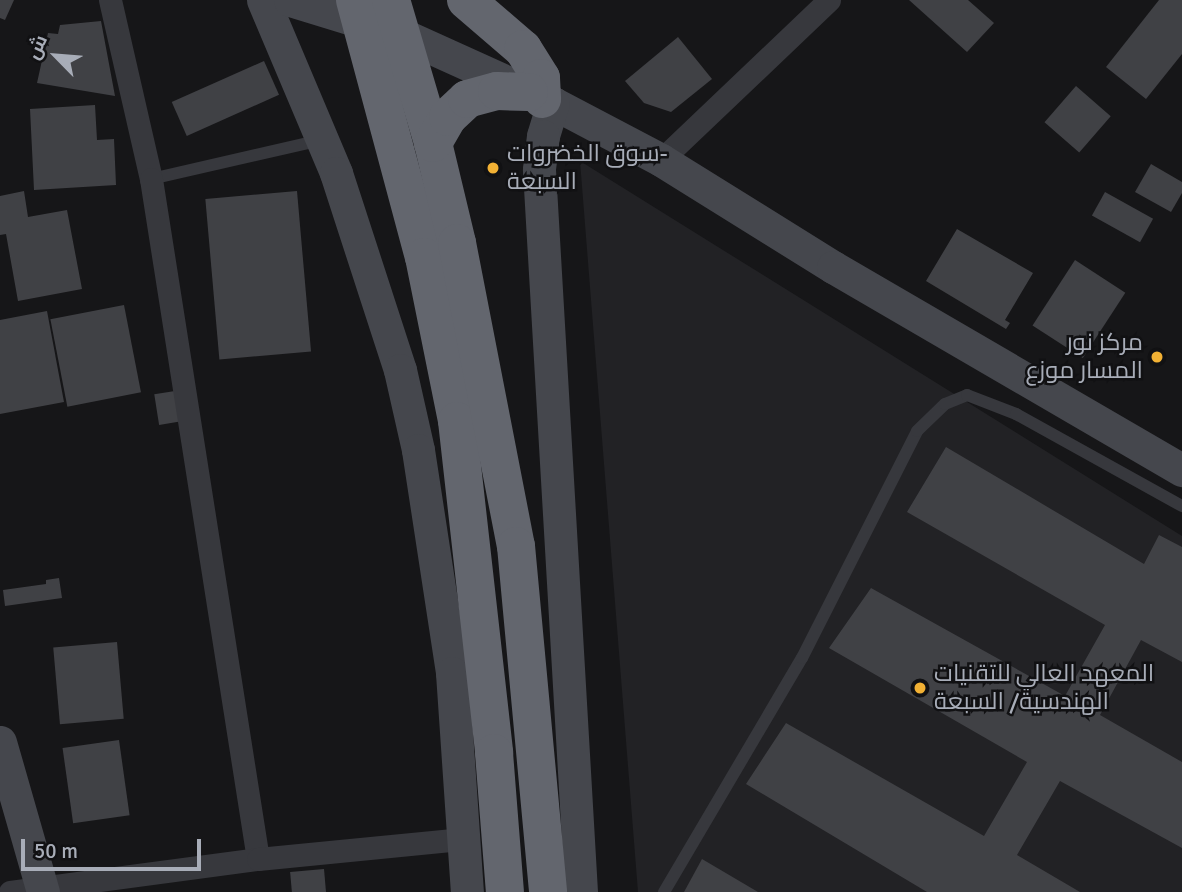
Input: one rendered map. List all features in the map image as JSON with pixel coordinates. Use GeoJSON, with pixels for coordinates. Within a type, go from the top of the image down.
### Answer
{"type":"FeatureCollection","features":[{"type":"Feature","properties":{"kind":"highway"},"geometry":{"type":"LineString","coordinates":[[433,143],[448,117],[467,99],[497,91],[541,98],[541,78],[523,49],[466,0]]}},
{"type":"Feature","properties":{"kind":"highway"},"geometry":{"type":"LineString","coordinates":[[377,13],[433,143],[489,396],[516,545],[548,892]]}},
{"type":"Feature","properties":{"kind":"highway"},"geometry":{"type":"LineString","coordinates":[[377,13],[457,421],[494,753],[505,892]]}},
{"type":"Feature","properties":{"kind":"street"},"geometry":{"type":"LineString","coordinates":[[110,0],[151,179],[258,859]]}},
{"type":"Feature","properties":{"kind":"street"},"geometry":{"type":"LineString","coordinates":[[263,0],[337,173],[382,308],[418,450],[452,673],[465,892]]}},
{"type":"Feature","properties":{"kind":"street"},"geometry":{"type":"LineString","coordinates":[[290,0],[377,13],[661,160],[833,267],[1182,470]]}},
{"type":"Feature","properties":{"kind":"street"},"geometry":{"type":"LineString","coordinates":[[661,160],[829,0]]}},
{"type":"Feature","properties":{"kind":"street"},"geometry":{"type":"LineString","coordinates":[[541,98],[543,136],[539,170],[580,892]]}},
{"type":"Feature","properties":{"kind":"street"},"geometry":{"type":"LineString","coordinates":[[0,743],[32,891],[258,859],[463,839]]}},
{"type":"Feature","properties":{"kind":"lane"},"geometry":{"type":"LineString","coordinates":[[151,179],[321,139]]}},
{"type":"Feature","properties":{"kind":"lane"},"geometry":{"type":"LineString","coordinates":[[664,892],[802,658],[917,432],[945,404],[967,395],[1016,414],[1182,506]]}},
{"type":"Feature","properties":{"kind":"shaded area"},"geometry":{"type":"Polygon","coordinates":[[[580,161],[1182,536],[1182,892],[638,892],[580,161]]]}},
{"type":"Feature","properties":{"kind":"building"},"geometry":{"type":"Polygon","coordinates":[[[0,0],[14,0],[5,20],[0,18],[0,0]]]}},
{"type":"Feature","properties":{"kind":"building"},"geometry":{"type":"Polygon","coordinates":[[[909,0],[968,0],[994,23],[967,52],[909,0]]]}},
{"type":"Feature","properties":{"kind":"building"},"geometry":{"type":"Polygon","coordinates":[[[1159,0],[1182,0],[1182,54],[1146,99],[1106,67],[1159,0]]]}},
{"type":"Feature","properties":{"kind":"building"},"geometry":{"type":"Polygon","coordinates":[[[101,21],[115,96],[37,83],[48,33],[58,34],[60,25],[101,21]]]}},
{"type":"Feature","properties":{"kind":"building"},"geometry":{"type":"Polygon","coordinates":[[[678,37],[712,79],[671,112],[644,103],[625,81],[678,37]]]}},
{"type":"Feature","properties":{"kind":"building"},"geometry":{"type":"Polygon","coordinates":[[[264,61],[279,95],[187,136],[172,102],[264,61]]]}},
{"type":"Feature","properties":{"kind":"building"},"geometry":{"type":"Polygon","coordinates":[[[1076,86],[1111,116],[1079,152],[1045,122],[1076,86]]]}},
{"type":"Feature","properties":{"kind":"building"},"geometry":{"type":"Polygon","coordinates":[[[95,105],[97,140],[114,139],[116,185],[34,190],[30,109],[95,105]]]}},
{"type":"Feature","properties":{"kind":"building"},"geometry":{"type":"Polygon","coordinates":[[[1151,164],[1182,182],[1182,193],[1171,212],[1135,192],[1151,164]]]}},
{"type":"Feature","properties":{"kind":"building"},"geometry":{"type":"Polygon","coordinates":[[[24,191],[28,217],[67,210],[82,289],[18,301],[6,234],[0,235],[0,196],[24,191]]]}},
{"type":"Feature","properties":{"kind":"building"},"geometry":{"type":"Polygon","coordinates":[[[297,191],[311,351],[219,359],[205,199],[297,191]]]}},
{"type":"Feature","properties":{"kind":"building"},"geometry":{"type":"Polygon","coordinates":[[[1105,192],[1153,219],[1140,242],[1092,216],[1105,192]]]}},
{"type":"Feature","properties":{"kind":"building"},"geometry":{"type":"Polygon","coordinates":[[[957,229],[1033,273],[1005,320],[1010,323],[1006,329],[926,281],[957,229]]]}},
{"type":"Feature","properties":{"kind":"building"},"geometry":{"type":"Polygon","coordinates":[[[1075,260],[1125,293],[1083,358],[1033,325],[1075,260]]]}},
{"type":"Feature","properties":{"kind":"building"},"geometry":{"type":"Polygon","coordinates":[[[124,305],[141,392],[67,407],[50,319],[124,305]]]}},
{"type":"Feature","properties":{"kind":"building"},"geometry":{"type":"Polygon","coordinates":[[[47,311],[64,402],[0,414],[0,320],[47,311]]]}},
{"type":"Feature","properties":{"kind":"building"},"geometry":{"type":"Polygon","coordinates":[[[175,391],[180,422],[159,425],[154,394],[175,391]]]}},
{"type":"Feature","properties":{"kind":"building"},"geometry":{"type":"Polygon","coordinates":[[[946,447],[1144,564],[1159,535],[1182,547],[1182,662],[1141,640],[1100,715],[1182,762],[1182,848],[1060,781],[1017,855],[1080,892],[927,892],[746,784],[786,723],[984,836],[1027,762],[829,648],[871,588],[1065,696],[1105,625],[907,512],[946,447]]]}},
{"type":"Feature","properties":{"kind":"building"},"geometry":{"type":"Polygon","coordinates":[[[59,578],[62,598],[5,606],[3,590],[46,584],[46,580],[59,578]]]}},
{"type":"Feature","properties":{"kind":"building"},"geometry":{"type":"Polygon","coordinates":[[[117,642],[124,719],[60,724],[53,648],[117,642]]]}},
{"type":"Feature","properties":{"kind":"building"},"geometry":{"type":"Polygon","coordinates":[[[119,740],[130,815],[73,823],[63,748],[119,740]]]}},
{"type":"Feature","properties":{"kind":"building"},"geometry":{"type":"Polygon","coordinates":[[[702,859],[758,892],[684,892],[702,859]]]}},
{"type":"Feature","properties":{"kind":"building"},"geometry":{"type":"Polygon","coordinates":[[[324,869],[326,892],[292,892],[290,872],[324,869]]]}},
{"type":"Feature","properties":{"kind":"place","name":"سوق الخضروات- السبعة"},"geometry":{"type":"Point","coordinates":[493,168]}},
{"type":"Feature","properties":{"kind":"place","name":"مركز نور المسار موزع"},"geometry":{"type":"Point","coordinates":[1157,357]}},
{"type":"Feature","properties":{"kind":"place","name":"المعهد العالي للتقنيات الهندسية/ السبعة"},"geometry":{"type":"Point","coordinates":[920,688]}}]}
